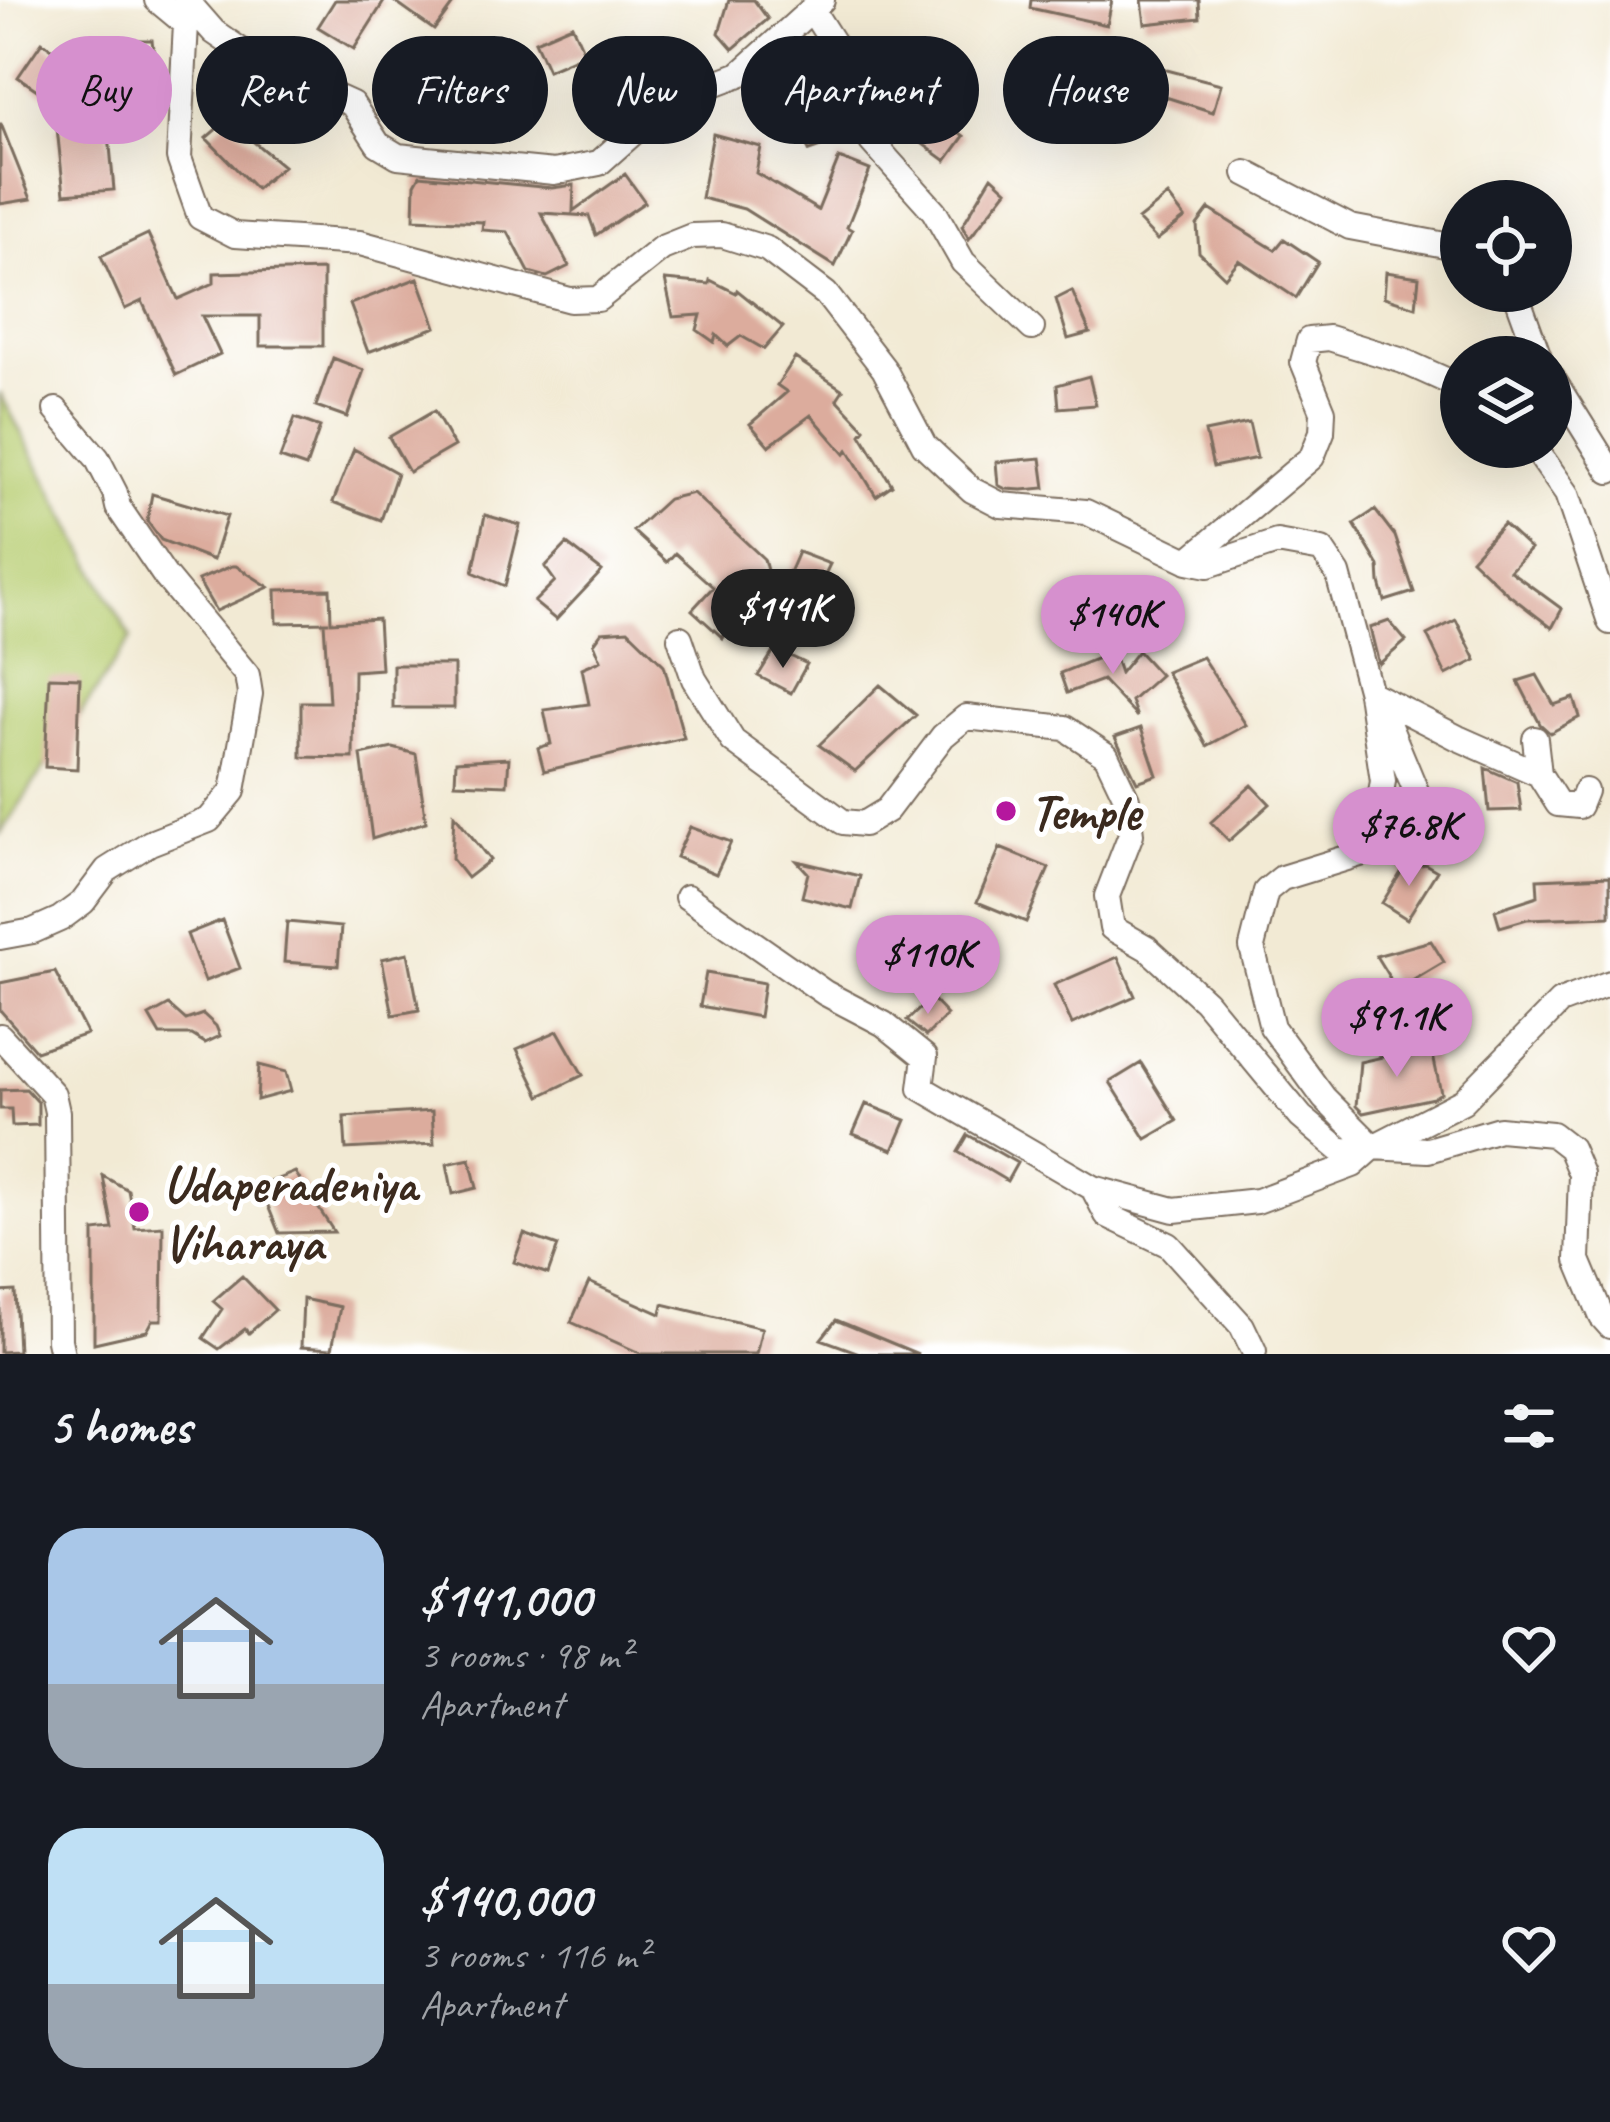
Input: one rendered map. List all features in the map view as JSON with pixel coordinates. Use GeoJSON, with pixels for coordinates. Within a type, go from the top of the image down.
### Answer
{"type":"FeatureCollection","features":[{"type":"Feature","properties":{"kind":"street"},"geometry":{"type":"LineString","coordinates":[[157,0],[186,24],[179,158],[200,217],[236,235],[360,243],[570,300],[598,299],[662,248],[692,236],[722,235],[767,249],[826,294],[884,369],[924,445],[972,490],[1001,505],[1086,512],[1208,566],[1276,542],[1322,550],[1338,574],[1373,695],[1427,820],[1417,850]]}},
{"type":"Feature","properties":{"kind":"street"},"geometry":{"type":"LineString","coordinates":[[186,0],[214,32],[255,60],[352,104],[378,144],[398,156],[554,172],[599,163],[669,101],[740,74],[817,5],[872,142],[934,211],[963,262],[1032,328]]}},
{"type":"Feature","properties":{"kind":"street"},"geometry":{"type":"LineString","coordinates":[[1246,173],[1350,226],[1440,244]]}},
{"type":"Feature","properties":{"kind":"street"},"geometry":{"type":"LineString","coordinates":[[1188,560],[1312,458],[1322,432],[1323,410],[1303,362],[1310,340],[1329,338],[1440,378]]}},
{"type":"Feature","properties":{"kind":"street"},"geometry":{"type":"LineString","coordinates":[[0,937],[34,932],[60,919],[83,902],[107,870],[151,843],[209,820],[233,791],[250,694],[247,675],[165,576],[118,507],[97,458],[56,410]]}},
{"type":"Feature","properties":{"kind":"street"},"geometry":{"type":"LineString","coordinates":[[1572,410],[1610,471]]}},
{"type":"Feature","properties":{"kind":"street"},"geometry":{"type":"LineString","coordinates":[[1549,468],[1567,494],[1610,622]]}},
{"type":"Feature","properties":{"kind":"street"},"geometry":{"type":"LineString","coordinates":[[680,638],[694,679],[733,741],[843,822],[864,824],[887,811],[943,736],[966,717],[1065,728],[1106,755],[1127,799],[1131,834],[1107,896],[1112,928],[1147,947],[1205,1001],[1301,1117],[1339,1149],[1354,1152],[1373,1147],[1462,1101],[1560,1002],[1610,983]]}},
{"type":"Feature","properties":{"kind":"street"},"geometry":{"type":"LineString","coordinates":[[1373,695],[1539,774]]}},
{"type":"Feature","properties":{"kind":"street"},"geometry":{"type":"LineString","coordinates":[[1373,695],[1383,781],[1375,828],[1363,853],[1282,878],[1266,891],[1252,947],[1272,1027],[1324,1098],[1373,1147],[1428,1150],[1499,1129],[1552,1134],[1570,1148],[1581,1174],[1579,1261],[1610,1326]]}},
{"type":"Feature","properties":{"kind":"street"},"geometry":{"type":"LineString","coordinates":[[1534,739],[1539,774],[1558,804],[1579,806],[1585,791]]}},
{"type":"Feature","properties":{"kind":"street"},"geometry":{"type":"LineString","coordinates":[[687,897],[911,1046],[925,1058],[921,1088],[1093,1188],[1174,1210],[1257,1201],[1353,1166],[1373,1147]]}},
{"type":"Feature","properties":{"kind":"street"},"geometry":{"type":"LineString","coordinates":[[0,1036],[52,1094],[58,1112],[62,1354]]}},
{"type":"Feature","properties":{"kind":"street"},"geometry":{"type":"LineString","coordinates":[[1093,1188],[1107,1215],[1169,1245],[1242,1327],[1254,1351]]}},
{"type":"Feature","properties":{"kind":"green space"},"geometry":{"type":"Polygon","coordinates":[[[0,393],[131,638],[0,834],[0,393]]]}},
{"type":"Feature","properties":{"kind":"building"},"geometry":{"type":"Polygon","coordinates":[[[335,0],[385,0],[354,49],[348,45],[348,36],[333,36],[318,27],[335,0]]]}},
{"type":"Feature","properties":{"kind":"building"},"geometry":{"type":"Polygon","coordinates":[[[392,0],[456,0],[434,30],[392,0]]]}},
{"type":"Feature","properties":{"kind":"building"},"geometry":{"type":"Polygon","coordinates":[[[729,0],[754,0],[768,19],[748,36],[741,36],[733,49],[719,33],[729,0]]]}},
{"type":"Feature","properties":{"kind":"building"},"geometry":{"type":"Polygon","coordinates":[[[1031,0],[1112,0],[1107,25],[1030,8],[1031,0]]]}},
{"type":"Feature","properties":{"kind":"building"},"geometry":{"type":"Polygon","coordinates":[[[1142,0],[1199,0],[1200,18],[1145,24],[1142,0]]]}},
{"type":"Feature","properties":{"kind":"building"},"geometry":{"type":"Polygon","coordinates":[[[572,25],[577,36],[572,36],[572,60],[548,70],[547,36],[572,25]]]}},
{"type":"Feature","properties":{"kind":"building"},"geometry":{"type":"Polygon","coordinates":[[[36,51],[36,89],[18,77],[36,51]]]}},
{"type":"Feature","properties":{"kind":"building"},"geometry":{"type":"Polygon","coordinates":[[[1169,71],[1221,84],[1213,112],[1169,98],[1169,71]]]}},
{"type":"Feature","properties":{"kind":"building"},"geometry":{"type":"Polygon","coordinates":[[[1,124],[31,199],[0,204],[1,124]]]}},
{"type":"Feature","properties":{"kind":"building"},"geometry":{"type":"Polygon","coordinates":[[[717,135],[761,147],[756,173],[818,210],[839,158],[870,170],[847,227],[852,230],[835,266],[744,209],[701,198],[717,135]]]}},
{"type":"Feature","properties":{"kind":"building"},"geometry":{"type":"Polygon","coordinates":[[[59,144],[110,144],[114,190],[64,194],[59,144]]]}},
{"type":"Feature","properties":{"kind":"building"},"geometry":{"type":"Polygon","coordinates":[[[212,144],[256,144],[283,166],[256,189],[212,144]]]}},
{"type":"Feature","properties":{"kind":"building"},"geometry":{"type":"Polygon","coordinates":[[[923,144],[958,144],[946,161],[923,144]]]}},
{"type":"Feature","properties":{"kind":"building"},"geometry":{"type":"Polygon","coordinates":[[[625,174],[645,202],[596,235],[589,216],[541,213],[569,266],[547,277],[529,272],[508,232],[482,230],[483,222],[414,219],[415,184],[420,175],[552,188],[574,185],[573,211],[625,174]]]}},
{"type":"Feature","properties":{"kind":"building"},"geometry":{"type":"Polygon","coordinates":[[[992,176],[1007,190],[969,239],[962,226],[992,176]]]}},
{"type":"Feature","properties":{"kind":"building"},"geometry":{"type":"Polygon","coordinates":[[[1168,196],[1185,218],[1157,240],[1138,220],[1168,196]]]}},
{"type":"Feature","properties":{"kind":"building"},"geometry":{"type":"Polygon","coordinates":[[[1209,209],[1275,250],[1284,239],[1318,262],[1296,298],[1239,260],[1225,277],[1199,252],[1197,225],[1209,209]]]}},
{"type":"Feature","properties":{"kind":"building"},"geometry":{"type":"Polygon","coordinates":[[[148,234],[178,299],[214,283],[214,273],[323,270],[323,346],[260,346],[260,316],[202,316],[220,354],[176,375],[142,301],[125,309],[101,256],[148,234]]]}},
{"type":"Feature","properties":{"kind":"building"},"geometry":{"type":"Polygon","coordinates":[[[1386,272],[1419,277],[1416,307],[1384,297],[1386,272]]]}},
{"type":"Feature","properties":{"kind":"building"},"geometry":{"type":"Polygon","coordinates":[[[418,278],[436,327],[368,352],[350,304],[418,278]]]}},
{"type":"Feature","properties":{"kind":"building"},"geometry":{"type":"Polygon","coordinates":[[[665,280],[709,284],[710,280],[737,290],[783,327],[764,349],[741,336],[728,346],[716,335],[714,342],[697,330],[701,315],[673,317],[665,280]]]}},
{"type":"Feature","properties":{"kind":"building"},"geometry":{"type":"Polygon","coordinates":[[[1072,291],[1090,333],[1068,339],[1056,299],[1072,291]]]}},
{"type":"Feature","properties":{"kind":"building"},"geometry":{"type":"Polygon","coordinates":[[[333,358],[364,370],[347,417],[316,406],[333,358]]]}},
{"type":"Feature","properties":{"kind":"building"},"geometry":{"type":"Polygon","coordinates":[[[795,358],[843,390],[837,399],[865,429],[861,434],[892,485],[876,496],[848,450],[845,454],[811,415],[769,446],[750,424],[787,392],[777,385],[795,358]]]}},
{"type":"Feature","properties":{"kind":"building"},"geometry":{"type":"Polygon","coordinates":[[[1089,376],[1096,405],[1059,408],[1057,385],[1089,376]]]}},
{"type":"Feature","properties":{"kind":"building"},"geometry":{"type":"Polygon","coordinates":[[[434,411],[454,446],[409,472],[389,437],[434,411]]]}},
{"type":"Feature","properties":{"kind":"building"},"geometry":{"type":"Polygon","coordinates":[[[295,418],[320,427],[306,467],[280,458],[295,418]]]}},
{"type":"Feature","properties":{"kind":"building"},"geometry":{"type":"Polygon","coordinates":[[[1249,423],[1257,458],[1213,467],[1205,432],[1249,423]]]}},
{"type":"Feature","properties":{"kind":"building"},"geometry":{"type":"Polygon","coordinates":[[[354,449],[397,473],[381,520],[333,502],[354,449]]]}},
{"type":"Feature","properties":{"kind":"building"},"geometry":{"type":"Polygon","coordinates":[[[1041,458],[1045,488],[998,485],[996,462],[1041,458]]]}},
{"type":"Feature","properties":{"kind":"building"},"geometry":{"type":"Polygon","coordinates":[[[693,493],[764,559],[770,582],[723,638],[692,610],[713,587],[675,553],[667,562],[633,531],[668,499],[693,493]]]}},
{"type":"Feature","properties":{"kind":"building"},"geometry":{"type":"Polygon","coordinates":[[[152,494],[227,516],[213,560],[161,540],[147,521],[152,494]]]}},
{"type":"Feature","properties":{"kind":"building"},"geometry":{"type":"Polygon","coordinates":[[[1375,510],[1395,536],[1414,592],[1385,601],[1379,566],[1354,524],[1375,510]]]}},
{"type":"Feature","properties":{"kind":"building"},"geometry":{"type":"Polygon","coordinates":[[[485,515],[520,525],[505,586],[473,572],[485,515]]]}},
{"type":"Feature","properties":{"kind":"building"},"geometry":{"type":"Polygon","coordinates":[[[1503,524],[1530,549],[1510,571],[1562,609],[1552,628],[1471,559],[1503,524]]]}},
{"type":"Feature","properties":{"kind":"building"},"geometry":{"type":"Polygon","coordinates":[[[567,544],[602,571],[556,620],[534,602],[555,581],[545,567],[567,544]]]}},
{"type":"Feature","properties":{"kind":"building"},"geometry":{"type":"Polygon","coordinates":[[[798,552],[830,564],[819,587],[788,575],[798,552]]]}},
{"type":"Feature","properties":{"kind":"building"},"geometry":{"type":"Polygon","coordinates":[[[232,566],[269,587],[216,611],[198,580],[232,566]]]}},
{"type":"Feature","properties":{"kind":"building"},"geometry":{"type":"Polygon","coordinates":[[[330,589],[331,622],[378,619],[381,669],[354,671],[353,758],[301,757],[301,702],[329,702],[324,622],[277,623],[276,590],[330,589]]]}},
{"type":"Feature","properties":{"kind":"building"},"geometry":{"type":"Polygon","coordinates":[[[1456,620],[1476,660],[1446,675],[1427,635],[1456,620]]]}},
{"type":"Feature","properties":{"kind":"building"},"geometry":{"type":"Polygon","coordinates":[[[1389,621],[1406,641],[1379,664],[1370,628],[1389,621]]]}},
{"type":"Feature","properties":{"kind":"building"},"geometry":{"type":"Polygon","coordinates":[[[628,630],[664,665],[684,738],[544,771],[538,748],[551,744],[544,710],[589,704],[582,668],[601,660],[594,643],[602,632],[628,630]]]}},
{"type":"Feature","properties":{"kind":"building"},"geometry":{"type":"Polygon","coordinates":[[[775,649],[807,664],[791,693],[758,676],[775,649]]]}},
{"type":"Feature","properties":{"kind":"building"},"geometry":{"type":"Polygon","coordinates":[[[1138,651],[1160,675],[1131,701],[1137,717],[1102,680],[1067,693],[1060,673],[1113,652],[1120,673],[1138,651]]]}},
{"type":"Feature","properties":{"kind":"building"},"geometry":{"type":"Polygon","coordinates":[[[1202,657],[1246,725],[1207,746],[1166,672],[1202,657]]]}},
{"type":"Feature","properties":{"kind":"building"},"geometry":{"type":"Polygon","coordinates":[[[393,665],[454,665],[454,708],[393,708],[393,665]]]}},
{"type":"Feature","properties":{"kind":"building"},"geometry":{"type":"Polygon","coordinates":[[[1537,675],[1554,705],[1574,698],[1580,717],[1550,733],[1540,724],[1518,681],[1537,675]]]}},
{"type":"Feature","properties":{"kind":"building"},"geometry":{"type":"Polygon","coordinates":[[[49,677],[80,678],[77,769],[45,767],[49,677]]]}},
{"type":"Feature","properties":{"kind":"building"},"geometry":{"type":"Polygon","coordinates":[[[880,685],[916,715],[855,771],[819,745],[880,685]]]}},
{"type":"Feature","properties":{"kind":"building"},"geometry":{"type":"Polygon","coordinates":[[[1141,728],[1157,775],[1137,782],[1115,737],[1141,728]]]}},
{"type":"Feature","properties":{"kind":"building"},"geometry":{"type":"Polygon","coordinates":[[[393,748],[416,754],[426,822],[372,839],[361,755],[393,748]]]}},
{"type":"Feature","properties":{"kind":"building"},"geometry":{"type":"Polygon","coordinates":[[[509,758],[507,785],[455,783],[456,761],[509,758]]]}},
{"type":"Feature","properties":{"kind":"building"},"geometry":{"type":"Polygon","coordinates":[[[1485,768],[1517,782],[1521,810],[1489,811],[1485,768]]]}},
{"type":"Feature","properties":{"kind":"building"},"geometry":{"type":"Polygon","coordinates":[[[1252,785],[1270,804],[1229,841],[1211,822],[1252,785]]]}},
{"type":"Feature","properties":{"kind":"building"},"geometry":{"type":"Polygon","coordinates":[[[454,814],[490,860],[467,878],[452,859],[454,814]]]}},
{"type":"Feature","properties":{"kind":"building"},"geometry":{"type":"Polygon","coordinates":[[[690,827],[731,842],[716,874],[676,857],[690,827]]]}},
{"type":"Feature","properties":{"kind":"building"},"geometry":{"type":"Polygon","coordinates":[[[1000,848],[1049,868],[1026,922],[977,902],[1000,848]]]}},
{"type":"Feature","properties":{"kind":"building"},"geometry":{"type":"Polygon","coordinates":[[[797,861],[860,876],[852,909],[802,897],[808,873],[797,861]]]}},
{"type":"Feature","properties":{"kind":"building"},"geometry":{"type":"Polygon","coordinates":[[[1407,863],[1425,864],[1437,871],[1407,919],[1382,903],[1407,863]]]}},
{"type":"Feature","properties":{"kind":"building"},"geometry":{"type":"Polygon","coordinates":[[[1610,876],[1610,916],[1527,919],[1500,927],[1495,910],[1538,896],[1537,879],[1610,876]]]}},
{"type":"Feature","properties":{"kind":"building"},"geometry":{"type":"Polygon","coordinates":[[[222,920],[240,968],[205,981],[187,934],[222,920]]]}},
{"type":"Feature","properties":{"kind":"building"},"geometry":{"type":"Polygon","coordinates":[[[287,922],[341,927],[338,966],[284,962],[287,922]]]}},
{"type":"Feature","properties":{"kind":"building"},"geometry":{"type":"Polygon","coordinates":[[[1431,941],[1444,962],[1397,990],[1376,956],[1431,941]]]}},
{"type":"Feature","properties":{"kind":"building"},"geometry":{"type":"Polygon","coordinates":[[[408,953],[419,1010],[393,1015],[382,959],[408,953]]]}},
{"type":"Feature","properties":{"kind":"building"},"geometry":{"type":"Polygon","coordinates":[[[1118,957],[1135,996],[1072,1024],[1054,985],[1118,957]]]}},
{"type":"Feature","properties":{"kind":"building"},"geometry":{"type":"Polygon","coordinates":[[[55,972],[87,1034],[36,1051],[0,1010],[0,983],[55,972]]]}},
{"type":"Feature","properties":{"kind":"building"},"geometry":{"type":"Polygon","coordinates":[[[706,973],[764,983],[759,1017],[700,1006],[706,973]]]}},
{"type":"Feature","properties":{"kind":"building"},"geometry":{"type":"Polygon","coordinates":[[[931,998],[947,1015],[926,1036],[907,1021],[931,998]]]}},
{"type":"Feature","properties":{"kind":"building"},"geometry":{"type":"Polygon","coordinates":[[[169,1005],[186,1020],[203,1014],[220,1036],[205,1043],[192,1035],[160,1035],[149,1016],[169,1005]]]}},
{"type":"Feature","properties":{"kind":"building"},"geometry":{"type":"Polygon","coordinates":[[[558,1031],[583,1075],[540,1096],[517,1049],[558,1031]]]}},
{"type":"Feature","properties":{"kind":"building"},"geometry":{"type":"Polygon","coordinates":[[[1431,1046],[1441,1093],[1363,1113],[1356,1106],[1360,1062],[1431,1046]]]}},
{"type":"Feature","properties":{"kind":"building"},"geometry":{"type":"Polygon","coordinates":[[[1141,1063],[1177,1121],[1146,1139],[1110,1082],[1141,1063]]]}},
{"type":"Feature","properties":{"kind":"building"},"geometry":{"type":"Polygon","coordinates":[[[259,1065],[286,1072],[291,1091],[257,1100],[259,1065]]]}},
{"type":"Feature","properties":{"kind":"building"},"geometry":{"type":"Polygon","coordinates":[[[26,1089],[38,1102],[38,1125],[12,1126],[11,1109],[0,1109],[0,1090],[26,1089]]]}},
{"type":"Feature","properties":{"kind":"building"},"geometry":{"type":"Polygon","coordinates":[[[866,1104],[906,1120],[893,1150],[853,1134],[866,1104]]]}},
{"type":"Feature","properties":{"kind":"building"},"geometry":{"type":"Polygon","coordinates":[[[432,1111],[434,1144],[346,1149],[344,1117],[432,1111]]]}},
{"type":"Feature","properties":{"kind":"building"},"geometry":{"type":"Polygon","coordinates":[[[968,1135],[1017,1163],[1007,1181],[958,1152],[968,1135]]]}},
{"type":"Feature","properties":{"kind":"building"},"geometry":{"type":"Polygon","coordinates":[[[470,1159],[477,1188],[453,1194],[447,1164],[470,1159]]]}},
{"type":"Feature","properties":{"kind":"building"},"geometry":{"type":"Polygon","coordinates":[[[295,1172],[334,1232],[279,1233],[260,1186],[295,1172]]]}},
{"type":"Feature","properties":{"kind":"building"},"geometry":{"type":"Polygon","coordinates":[[[103,1176],[128,1190],[135,1228],[163,1226],[162,1320],[153,1320],[147,1331],[94,1343],[94,1231],[113,1229],[103,1176]]]}},
{"type":"Feature","properties":{"kind":"building"},"geometry":{"type":"Polygon","coordinates":[[[524,1234],[558,1246],[548,1274],[514,1262],[524,1234]]]}},
{"type":"Feature","properties":{"kind":"building"},"geometry":{"type":"Polygon","coordinates":[[[242,1276],[275,1310],[249,1333],[245,1329],[219,1349],[203,1338],[222,1309],[213,1301],[242,1276]]]}},
{"type":"Feature","properties":{"kind":"building"},"geometry":{"type":"Polygon","coordinates":[[[589,1282],[661,1314],[663,1304],[762,1328],[756,1354],[642,1354],[571,1322],[589,1282]]]}},
{"type":"Feature","properties":{"kind":"building"},"geometry":{"type":"Polygon","coordinates":[[[15,1291],[18,1351],[0,1352],[0,1292],[15,1291]]]}},
{"type":"Feature","properties":{"kind":"building"},"geometry":{"type":"Polygon","coordinates":[[[303,1299],[340,1307],[332,1349],[301,1347],[303,1299]]]}},
{"type":"Feature","properties":{"kind":"building"},"geometry":{"type":"Polygon","coordinates":[[[836,1320],[918,1354],[862,1354],[821,1339],[836,1320]]]}},
{"type":"Feature","properties":{"kind":"place","name":"Temple"},"geometry":{"type":"Point","coordinates":[1006,811]}},
{"type":"Feature","properties":{"kind":"place","name":"Udaperadeniya Viharaya"},"geometry":{"type":"Point","coordinates":[139,1212]}}]}
